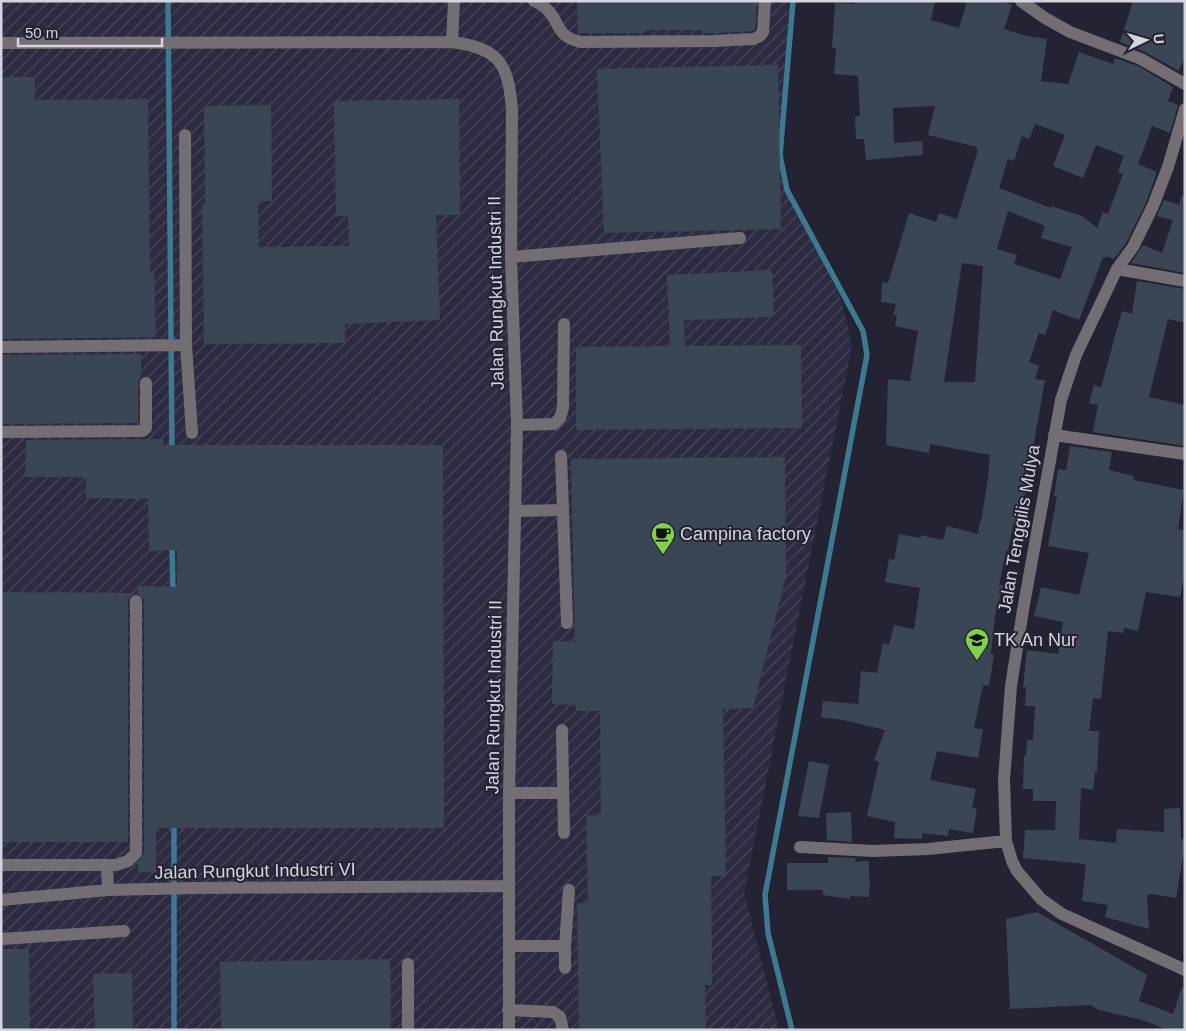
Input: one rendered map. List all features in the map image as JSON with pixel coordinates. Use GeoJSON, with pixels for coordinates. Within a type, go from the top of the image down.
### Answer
{"type":"FeatureCollection","features":[{"type":"Feature","properties":{"kind":"street"},"geometry":{"type":"LineString","coordinates":[[452,42],[454,1]]}},
{"type":"Feature","properties":{"kind":"street"},"geometry":{"type":"LineString","coordinates":[[534,1],[550,11],[562,34],[571,40],[581,42],[714,41],[754,38],[760,36],[762,32],[765,1]]}},
{"type":"Feature","properties":{"kind":"street"},"geometry":{"type":"LineString","coordinates":[[1021,1],[1070,32],[1141,59],[1185,84]]}},
{"type":"Feature","properties":{"kind":"street","name":"Jalan Rungkut Industri II"},"geometry":{"type":"LineString","coordinates":[[1,43],[452,42],[470,44],[486,50],[498,60],[507,75],[512,109],[510,257],[517,425],[509,793],[509,1030]]}},
{"type":"Feature","properties":{"kind":"street","name":"Jalan Tenggilis Mulya"},"geometry":{"type":"LineString","coordinates":[[1185,109],[1168,167],[1153,206],[1133,247],[1117,269],[1076,355],[1061,400],[1022,610],[1011,686],[1004,780],[1006,840],[1017,871],[1042,899],[1062,914],[1185,970]]}},
{"type":"Feature","properties":{"kind":"street"},"geometry":{"type":"LineString","coordinates":[[185,135],[184,345],[192,433]]}},
{"type":"Feature","properties":{"kind":"street"},"geometry":{"type":"LineString","coordinates":[[510,257],[740,238]]}},
{"type":"Feature","properties":{"kind":"street"},"geometry":{"type":"LineString","coordinates":[[1117,269],[1185,280]]}},
{"type":"Feature","properties":{"kind":"street"},"geometry":{"type":"LineString","coordinates":[[517,425],[554,424],[560,418],[562,408],[564,324]]}},
{"type":"Feature","properties":{"kind":"street"},"geometry":{"type":"LineString","coordinates":[[1,347],[184,345]]}},
{"type":"Feature","properties":{"kind":"street"},"geometry":{"type":"LineString","coordinates":[[1,432],[143,431],[146,428],[146,383]]}},
{"type":"Feature","properties":{"kind":"street"},"geometry":{"type":"LineString","coordinates":[[1054,435],[1185,454]]}},
{"type":"Feature","properties":{"kind":"street"},"geometry":{"type":"LineString","coordinates":[[561,456],[567,623]]}},
{"type":"Feature","properties":{"kind":"street"},"geometry":{"type":"LineString","coordinates":[[516,511],[564,510]]}},
{"type":"Feature","properties":{"kind":"street"},"geometry":{"type":"LineString","coordinates":[[1,865],[107,866],[128,862],[133,857],[136,848],[136,602]]}},
{"type":"Feature","properties":{"kind":"street"},"geometry":{"type":"LineString","coordinates":[[562,730],[564,833]]}},
{"type":"Feature","properties":{"kind":"street"},"geometry":{"type":"LineString","coordinates":[[509,793],[563,793]]}},
{"type":"Feature","properties":{"kind":"street"},"geometry":{"type":"LineString","coordinates":[[800,847],[873,851],[928,849],[1006,840]]}},
{"type":"Feature","properties":{"kind":"street"},"geometry":{"type":"LineString","coordinates":[[107,866],[108,890]]}},
{"type":"Feature","properties":{"kind":"street","name":"Jalan Rungkut Industri VI"},"geometry":{"type":"LineString","coordinates":[[1,900],[108,890],[509,886]]}},
{"type":"Feature","properties":{"kind":"street"},"geometry":{"type":"LineString","coordinates":[[565,968],[569,890]]}},
{"type":"Feature","properties":{"kind":"street"},"geometry":{"type":"LineString","coordinates":[[1,939],[124,931]]}},
{"type":"Feature","properties":{"kind":"street"},"geometry":{"type":"LineString","coordinates":[[509,946],[565,946]]}},
{"type":"Feature","properties":{"kind":"street"},"geometry":{"type":"LineString","coordinates":[[408,964],[408,1030]]}},
{"type":"Feature","properties":{"kind":"street"},"geometry":{"type":"LineString","coordinates":[[508,1010],[553,1012],[560,1017],[563,1030]]}},
{"type":"Feature","properties":{"kind":"shaded area"},"geometry":{"type":"Polygon","coordinates":[[[1,1],[789,1],[782,177],[841,299],[852,345],[744,893],[779,1030],[1,1030],[1,1]]]}},
{"type":"Feature","properties":{"kind":"building"},"geometry":{"type":"Polygon","coordinates":[[[577,1],[757,1],[755,29],[752,31],[714,33],[702,33],[702,30],[645,30],[645,33],[579,33],[577,1]]]}},
{"type":"Feature","properties":{"kind":"building"},"geometry":{"type":"Polygon","coordinates":[[[855,1],[935,1],[931,20],[959,28],[967,1],[1000,1],[1012,5],[1004,29],[1026,36],[1047,39],[1041,81],[1068,84],[1079,52],[1113,64],[1115,58],[1138,66],[1173,87],[1168,101],[1178,105],[1170,133],[1152,126],[1138,164],[1157,172],[1146,203],[1126,243],[1114,259],[1106,256],[1105,258],[1103,257],[1079,320],[1053,310],[1045,335],[1039,333],[1029,362],[1039,366],[1035,379],[1045,380],[1024,499],[1020,499],[1016,526],[1013,525],[999,585],[1003,585],[995,616],[991,654],[994,655],[989,686],[983,685],[974,728],[983,729],[978,758],[937,751],[930,780],[976,789],[972,808],[977,809],[973,833],[949,829],[948,836],[922,833],[922,839],[894,838],[895,822],[867,816],[879,762],[874,760],[885,730],[821,717],[823,701],[858,704],[861,671],[877,673],[883,643],[889,645],[894,625],[914,629],[920,588],[885,582],[889,559],[894,560],[899,534],[921,538],[921,535],[943,540],[947,526],[978,534],[990,455],[930,444],[929,453],[886,445],[888,379],[910,381],[918,331],[895,326],[897,315],[893,315],[896,304],[881,302],[882,282],[888,283],[909,213],[936,222],[939,213],[957,219],[978,150],[976,149],[977,147],[928,135],[935,106],[893,108],[894,143],[922,141],[923,155],[866,160],[864,139],[856,139],[855,117],[860,116],[858,76],[834,74],[836,48],[832,48],[835,3],[854,4],[855,1]],[[1035,124],[1029,139],[1022,136],[1014,161],[1008,159],[999,188],[1051,208],[1051,206],[1082,216],[1097,228],[1103,212],[1108,214],[1123,174],[1118,172],[1124,156],[1096,145],[1083,178],[1053,166],[1065,135],[1035,124]],[[1008,211],[997,249],[1017,255],[1014,264],[1060,279],[1072,247],[1041,238],[1045,226],[1008,211]],[[962,263],[944,382],[975,382],[983,266],[962,263]]]}},
{"type":"Feature","properties":{"kind":"building"},"geometry":{"type":"Polygon","coordinates":[[[1133,1],[1185,1],[1185,56],[1179,71],[1145,52],[1120,42],[1133,1]]]}},
{"type":"Feature","properties":{"kind":"building"},"geometry":{"type":"Polygon","coordinates":[[[778,65],[781,229],[604,233],[597,69],[778,65]]]}},
{"type":"Feature","properties":{"kind":"building"},"geometry":{"type":"Polygon","coordinates":[[[1,77],[35,77],[35,100],[148,99],[150,271],[154,271],[156,337],[1,339],[1,77]]]}},
{"type":"Feature","properties":{"kind":"building"},"geometry":{"type":"Polygon","coordinates":[[[459,99],[460,215],[436,215],[440,320],[345,324],[345,343],[204,344],[202,205],[205,204],[204,106],[271,105],[272,201],[258,201],[259,247],[349,246],[348,216],[336,216],[334,101],[459,99]]]}},
{"type":"Feature","properties":{"kind":"building"},"geometry":{"type":"Polygon","coordinates":[[[1182,195],[1185,195],[1185,273],[1131,263],[1143,245],[1162,253],[1173,220],[1157,216],[1164,200],[1179,205],[1182,195]]]}},
{"type":"Feature","properties":{"kind":"building"},"geometry":{"type":"Polygon","coordinates":[[[772,270],[774,317],[684,320],[685,346],[801,345],[802,428],[576,430],[576,347],[670,346],[667,275],[772,270]]]}},
{"type":"Feature","properties":{"kind":"building"},"geometry":{"type":"Polygon","coordinates":[[[1137,281],[1185,289],[1185,323],[1168,319],[1149,397],[1185,405],[1185,446],[1093,432],[1098,405],[1089,403],[1094,385],[1101,387],[1122,311],[1132,314],[1137,281]]]}},
{"type":"Feature","properties":{"kind":"building"},"geometry":{"type":"Polygon","coordinates":[[[141,354],[141,376],[138,383],[138,423],[1,424],[1,355],[141,354]]]}},
{"type":"Feature","properties":{"kind":"building"},"geometry":{"type":"Polygon","coordinates":[[[164,439],[163,445],[443,445],[444,828],[156,828],[156,872],[138,872],[138,863],[144,853],[144,601],[143,597],[137,593],[138,586],[177,587],[177,550],[149,551],[148,499],[86,498],[86,477],[25,477],[26,440],[164,439]]]}},
{"type":"Feature","properties":{"kind":"building"},"geometry":{"type":"Polygon","coordinates":[[[1070,446],[1112,452],[1109,470],[1134,476],[1134,480],[1184,490],[1178,529],[1185,530],[1185,572],[1180,597],[1146,592],[1138,631],[1124,628],[1123,633],[1108,631],[1101,699],[1093,698],[1089,731],[1099,731],[1097,773],[1095,772],[1093,790],[1081,788],[1079,839],[1116,843],[1117,829],[1164,832],[1164,809],[1180,808],[1181,839],[1185,839],[1185,844],[1176,898],[1147,895],[1149,929],[1105,917],[1108,905],[1082,901],[1086,864],[1023,858],[1025,830],[1055,830],[1056,801],[1033,801],[1033,789],[1023,789],[1024,756],[1026,756],[1027,740],[1033,740],[1035,706],[1025,706],[1026,687],[1023,687],[1027,650],[1058,654],[1063,622],[1034,616],[1041,587],[1079,595],[1089,553],[1048,546],[1057,496],[1054,496],[1058,469],[1066,470],[1070,446]]]}},
{"type":"Feature","properties":{"kind":"building"},"geometry":{"type":"Polygon","coordinates":[[[785,457],[786,576],[753,708],[723,709],[726,876],[711,876],[712,985],[705,985],[706,1030],[579,1030],[577,903],[588,903],[586,815],[601,815],[600,711],[576,711],[576,705],[552,704],[553,641],[575,642],[571,459],[785,457]]]}},
{"type":"Feature","properties":{"kind":"building"},"geometry":{"type":"Polygon","coordinates":[[[1,592],[135,593],[129,597],[128,601],[128,842],[1,842],[1,592]]]}},
{"type":"Feature","properties":{"kind":"building"},"geometry":{"type":"Polygon","coordinates":[[[809,761],[829,765],[819,818],[798,816],[809,761]]]}},
{"type":"Feature","properties":{"kind":"building"},"geometry":{"type":"Polygon","coordinates":[[[851,812],[852,842],[827,840],[826,813],[851,812]]]}},
{"type":"Feature","properties":{"kind":"building"},"geometry":{"type":"Polygon","coordinates":[[[828,857],[856,858],[855,862],[869,861],[869,897],[850,896],[850,899],[823,895],[823,890],[787,890],[787,863],[828,863],[828,857]]]}},
{"type":"Feature","properties":{"kind":"building"},"geometry":{"type":"Polygon","coordinates":[[[1037,912],[1147,975],[1139,1001],[1173,1014],[1182,987],[1185,987],[1185,1030],[1168,1030],[1142,1020],[1099,1010],[1090,1005],[1010,1009],[1006,919],[1037,912]]]}},
{"type":"Feature","properties":{"kind":"building"},"geometry":{"type":"Polygon","coordinates":[[[1,949],[29,949],[30,1030],[1,1030],[1,949]]]}},
{"type":"Feature","properties":{"kind":"building"},"geometry":{"type":"Polygon","coordinates":[[[390,959],[391,1030],[221,1030],[220,962],[390,959]]]}},
{"type":"Feature","properties":{"kind":"building"},"geometry":{"type":"Polygon","coordinates":[[[132,973],[133,1030],[95,1030],[93,974],[132,973]]]}},
{"type":"Feature","properties":{"kind":"waterway"},"geometry":{"type":"LineString","coordinates":[[168,1],[172,452]]}},
{"type":"Feature","properties":{"kind":"waterway"},"geometry":{"type":"LineString","coordinates":[[792,1030],[768,933],[765,895],[867,355],[863,331],[787,190],[780,155],[793,1]]}},
{"type":"Feature","properties":{"kind":"waterway"},"geometry":{"type":"LineString","coordinates":[[172,543],[173,594]]}},
{"type":"Feature","properties":{"kind":"waterway"},"geometry":{"type":"LineString","coordinates":[[174,821],[174,1030]]}},
{"type":"Feature","properties":{"kind":"place","name":"Campina factory"},"geometry":{"type":"Point","coordinates":[663,555]}},
{"type":"Feature","properties":{"kind":"place","name":"TK An Nur"},"geometry":{"type":"Point","coordinates":[977,661]}}]}
